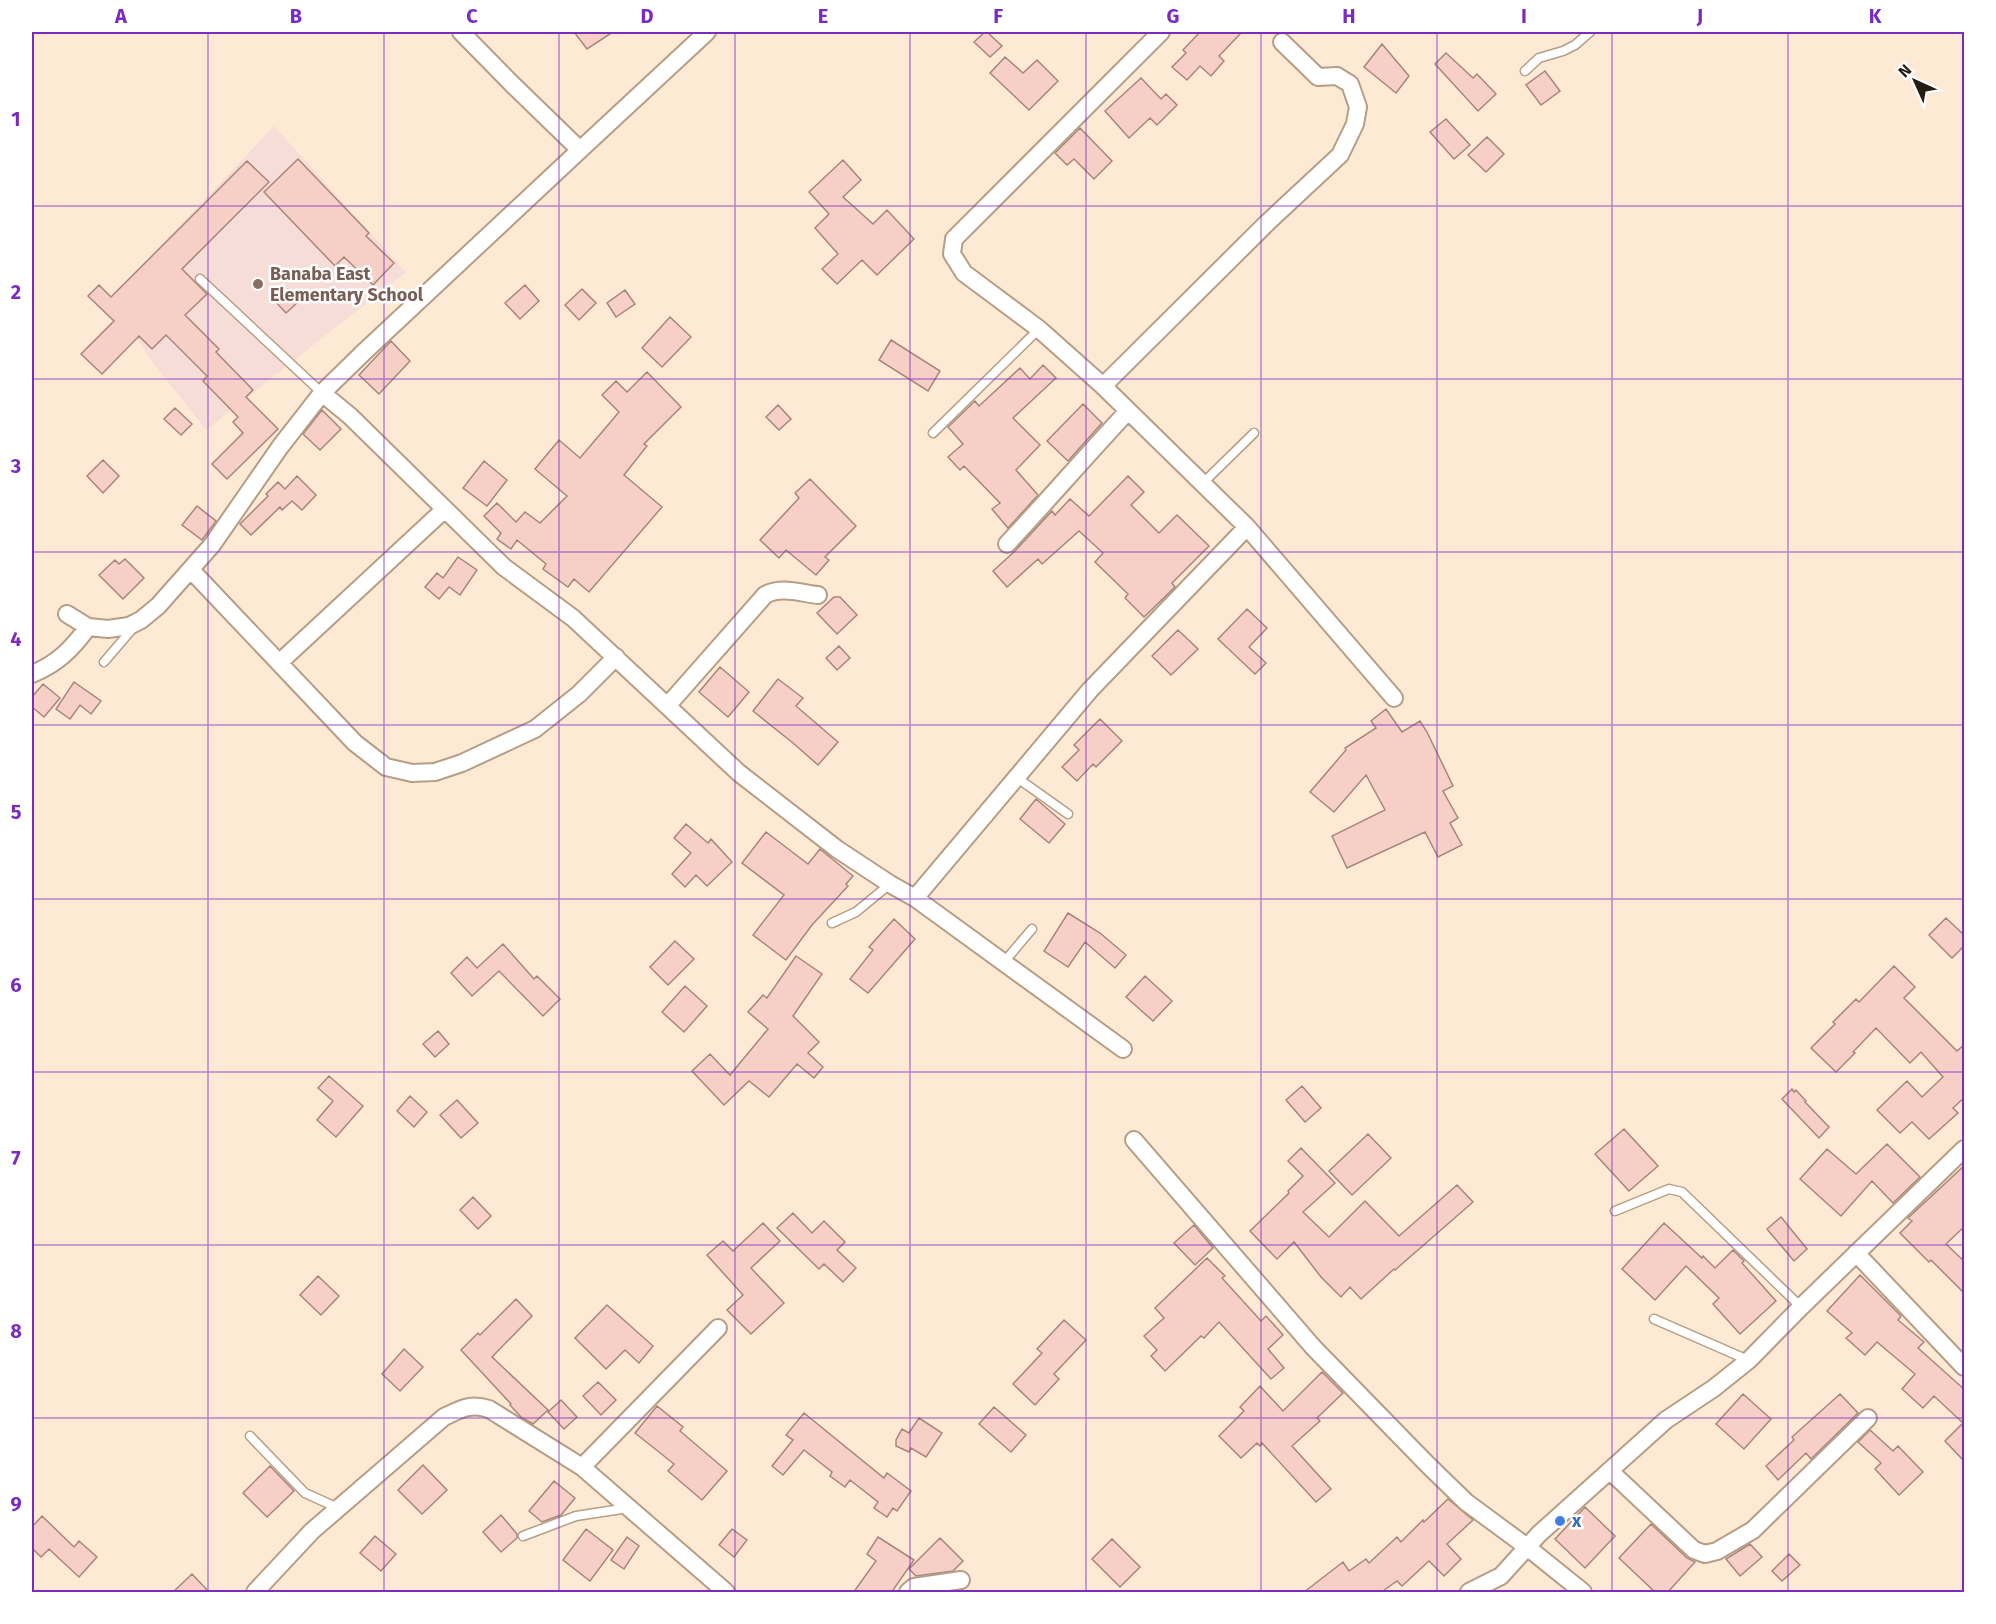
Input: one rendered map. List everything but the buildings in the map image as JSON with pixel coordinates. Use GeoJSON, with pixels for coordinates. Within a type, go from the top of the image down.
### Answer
{"type":"FeatureCollection","features":[{"type":"Feature","properties":{"kind":"street"},"geometry":{"type":"LineString","coordinates":[[461,32],[580,150]]}},
{"type":"Feature","properties":{"kind":"street"},"geometry":{"type":"LineString","coordinates":[[67,614],[88,627],[108,629],[129,626],[141,620],[158,606],[212,545],[279,447],[322,393],[486,236],[707,32]]}},
{"type":"Feature","properties":{"kind":"street"},"geometry":{"type":"LineString","coordinates":[[1161,32],[954,239],[952,254],[964,273],[1039,329],[1103,386],[1203,483],[1246,527],[1394,698]]}},
{"type":"Feature","properties":{"kind":"street"},"geometry":{"type":"LineString","coordinates":[[1103,386],[1267,223],[1340,155],[1355,124],[1358,107],[1350,84],[1337,76],[1318,77],[1282,42]]}},
{"type":"Feature","properties":{"kind":"street"},"geometry":{"type":"LineString","coordinates":[[322,393],[350,416],[504,567],[573,618],[739,773],[837,849],[915,898],[1123,1049]]}},
{"type":"Feature","properties":{"kind":"street"},"geometry":{"type":"LineString","coordinates":[[1007,544],[1128,411]]}},
{"type":"Feature","properties":{"kind":"street"},"geometry":{"type":"LineString","coordinates":[[280,662],[445,509]]}},
{"type":"Feature","properties":{"kind":"street"},"geometry":{"type":"LineString","coordinates":[[915,898],[1089,690],[1246,527]]}},
{"type":"Feature","properties":{"kind":"street"},"geometry":{"type":"LineString","coordinates":[[191,570],[355,743],[386,767],[412,773],[435,772],[462,763],[535,729],[579,694],[616,657]]}},
{"type":"Feature","properties":{"kind":"street"},"geometry":{"type":"LineString","coordinates":[[668,705],[765,595],[773,590],[782,590],[818,596]]}},
{"type":"Feature","properties":{"kind":"street"},"geometry":{"type":"LineString","coordinates":[[32,674],[60,659],[75,645],[88,627]]}},
{"type":"Feature","properties":{"kind":"street"},"geometry":{"type":"LineString","coordinates":[[1134,1140],[1272,1301],[1428,1465],[1466,1502],[1527,1547],[1583,1593]]}},
{"type":"Feature","properties":{"kind":"street"},"geometry":{"type":"LineString","coordinates":[[1468,1593],[1501,1576],[1527,1547],[1666,1420],[1714,1388],[1749,1360],[1965,1149]]}},
{"type":"Feature","properties":{"kind":"street"},"geometry":{"type":"LineString","coordinates":[[1856,1253],[1965,1367]]}},
{"type":"Feature","properties":{"kind":"street"},"geometry":{"type":"LineString","coordinates":[[582,1467],[718,1328]]}},
{"type":"Feature","properties":{"kind":"street"},"geometry":{"type":"LineString","coordinates":[[255,1593],[312,1531],[444,1417],[476,1405],[489,1409],[582,1467],[726,1593]]}},
{"type":"Feature","properties":{"kind":"street"},"geometry":{"type":"LineString","coordinates":[[1610,1471],[1694,1550],[1705,1554],[1717,1551],[1753,1530],[1868,1418]]}},
{"type":"Feature","properties":{"kind":"street"},"geometry":{"type":"LineString","coordinates":[[908,1593],[914,1587],[961,1580]]}},
{"type":"Feature","properties":{"kind":"lane"},"geometry":{"type":"LineString","coordinates":[[1525,72],[1539,58],[1575,45],[1590,32]]}},
{"type":"Feature","properties":{"kind":"lane"},"geometry":{"type":"LineString","coordinates":[[200,279],[322,393]]}},
{"type":"Feature","properties":{"kind":"lane"},"geometry":{"type":"LineString","coordinates":[[933,433],[1039,329]]}},
{"type":"Feature","properties":{"kind":"lane"},"geometry":{"type":"LineString","coordinates":[[1203,483],[1254,433]]}},
{"type":"Feature","properties":{"kind":"lane"},"geometry":{"type":"LineString","coordinates":[[104,662],[141,620]]}},
{"type":"Feature","properties":{"kind":"lane"},"geometry":{"type":"LineString","coordinates":[[1016,776],[1068,814]]}},
{"type":"Feature","properties":{"kind":"lane"},"geometry":{"type":"LineString","coordinates":[[832,923],[862,907],[890,884]]}},
{"type":"Feature","properties":{"kind":"lane"},"geometry":{"type":"LineString","coordinates":[[1004,962],[1032,929]]}},
{"type":"Feature","properties":{"kind":"lane"},"geometry":{"type":"LineString","coordinates":[[1615,1211],[1669,1189],[1682,1192],[1801,1307]]}},
{"type":"Feature","properties":{"kind":"lane"},"geometry":{"type":"LineString","coordinates":[[1654,1319],[1749,1360]]}},
{"type":"Feature","properties":{"kind":"lane"},"geometry":{"type":"LineString","coordinates":[[250,1436],[305,1493],[338,1508]]}},
{"type":"Feature","properties":{"kind":"lane"},"geometry":{"type":"LineString","coordinates":[[524,1536],[576,1516],[629,1508]]}},
{"type":"Feature","properties":{"kind":"shaded area","name":"Banaba East Elementary School"},"geometry":{"type":"Polygon","coordinates":[[[274,126],[406,272],[206,430],[147,355],[113,296],[274,126]]]}},
{"type":"Feature","properties":{"kind":"place","name":"Banaba East Elementary School"},"geometry":{"type":"Point","coordinates":[258,284]}},
{"type":"Feature","properties":{"kind":"place","name":"x"},"geometry":{"type":"Point","coordinates":[1560,1521]}}]}
